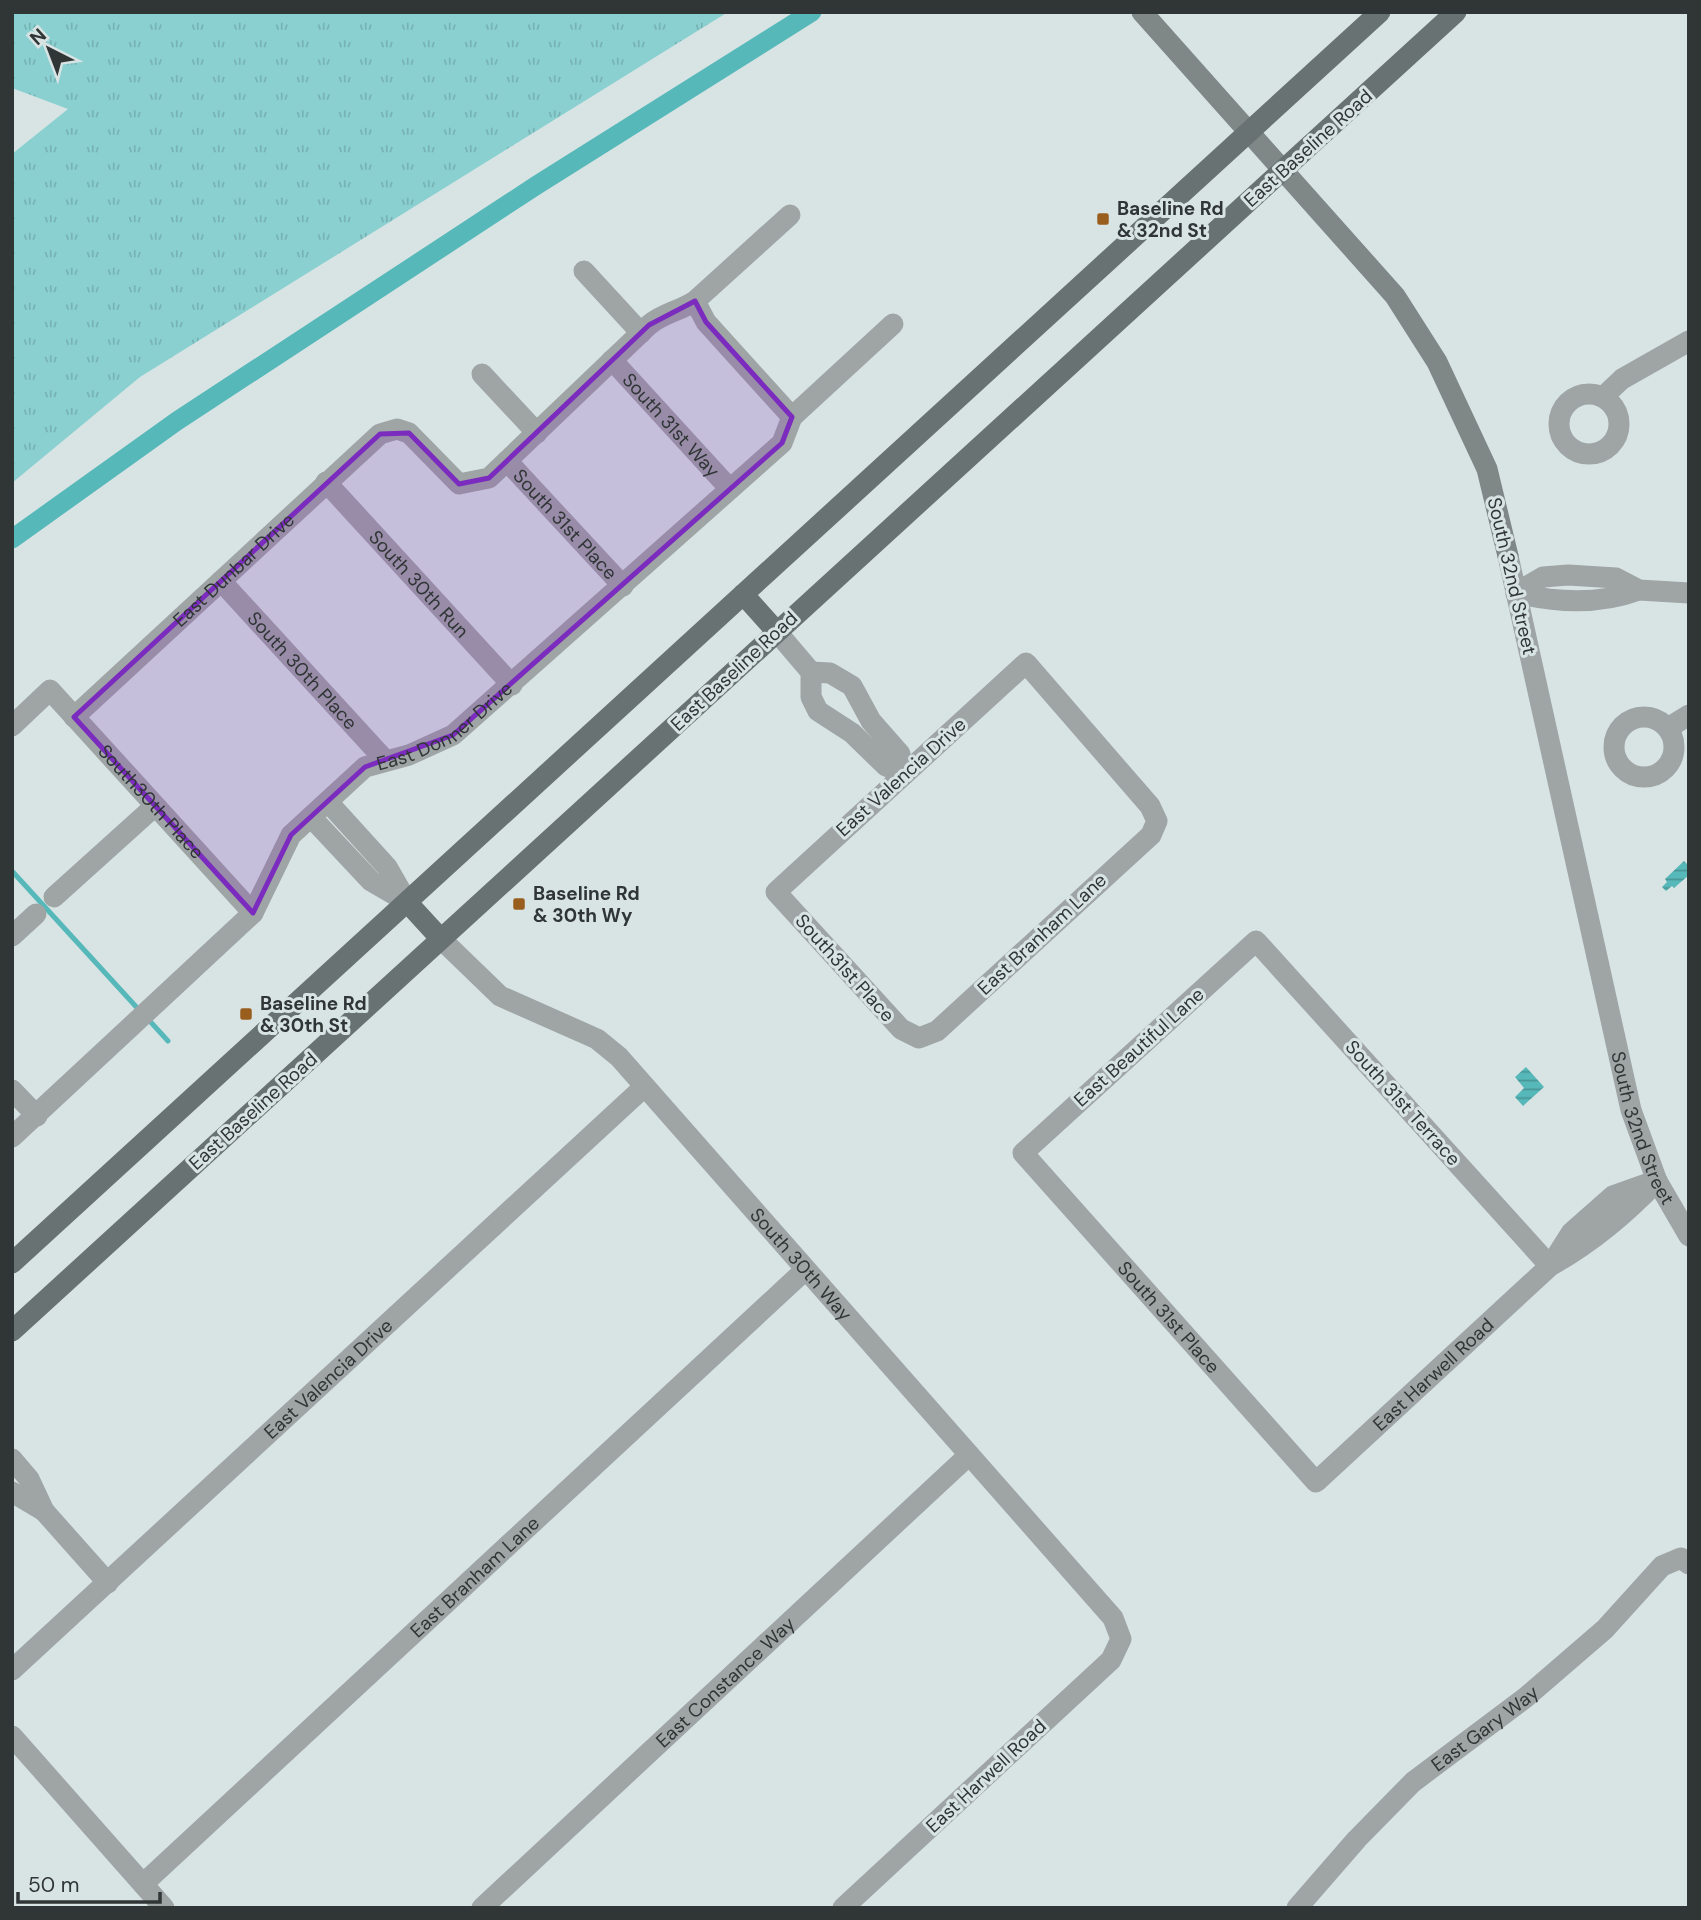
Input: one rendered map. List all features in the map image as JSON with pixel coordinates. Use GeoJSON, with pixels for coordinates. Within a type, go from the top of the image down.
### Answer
{"type":"FeatureCollection","features":[{"type":"Feature","properties":{"kind":"main road"},"geometry":{"type":"LineString","coordinates":[[12,1263],[1380,12]]}},
{"type":"Feature","properties":{"kind":"main road","name":"East Baseline Road"},"geometry":{"type":"LineString","coordinates":[[12,1331],[1456,12]]}},
{"type":"Feature","properties":{"kind":"main road"},"geometry":{"type":"LineString","coordinates":[[743,593],[777,632]]}},
{"type":"Feature","properties":{"kind":"main road"},"geometry":{"type":"LineString","coordinates":[[407,902],[440,938]]}},
{"type":"Feature","properties":{"kind":"street","name":"South 32nd Street"},"geometry":{"type":"LineString","coordinates":[[1142,12],[1395,296],[1437,362],[1487,469],[1626,1089],[1657,1181],[1689,1236]]}},
{"type":"Feature","properties":{"kind":"street"},"geometry":{"type":"LineString","coordinates":[[507,461],[660,315],[682,310],[695,300],[790,215]]}},
{"type":"Feature","properties":{"kind":"street"},"geometry":{"type":"LineString","coordinates":[[584,271],[641,333]]}},
{"type":"Feature","properties":{"kind":"street"},"geometry":{"type":"LineString","coordinates":[[695,300],[706,322],[792,416]]}},
{"type":"Feature","properties":{"kind":"street","name":"East Donner Drive"},"geometry":{"type":"LineString","coordinates":[[12,1138],[253,913],[291,835],[365,767],[409,755],[453,735],[782,443],[792,416],[894,324]]}},
{"type":"Feature","properties":{"kind":"street"},"geometry":{"type":"LineString","coordinates":[[1603,397],[1622,379],[1689,341]]}},
{"type":"Feature","properties":{"kind":"street","name":"South 31st Way"},"geometry":{"type":"LineString","coordinates":[[612,360],[730,489]]}},
{"type":"Feature","properties":{"kind":"street"},"geometry":{"type":"LineString","coordinates":[[482,374],[537,433]]}},
{"type":"Feature","properties":{"kind":"street","name":"East Dunbar Drive"},"geometry":{"type":"LineString","coordinates":[[74,717],[380,434],[397,429],[409,432],[459,484],[471,484],[489,478],[507,461]]}},
{"type":"Feature","properties":{"kind":"street","name":"South 31st Place"},"geometry":{"type":"LineString","coordinates":[[507,461],[623,586]]}},
{"type":"Feature","properties":{"kind":"street","name":"South 30th Run"},"geometry":{"type":"LineString","coordinates":[[326,482],[512,685]]}},
{"type":"Feature","properties":{"kind":"street","name":"South 30th Place"},"geometry":{"type":"LineString","coordinates":[[220,581],[385,761]]}},
{"type":"Feature","properties":{"kind":"street"},"geometry":{"type":"LineString","coordinates":[[1516,593],[1551,601],[1616,598],[1639,590],[1689,593]]}},
{"type":"Feature","properties":{"kind":"street"},"geometry":{"type":"LineString","coordinates":[[777,632],[811,672],[811,696],[818,711],[852,733],[886,766],[904,774]]}},
{"type":"Feature","properties":{"kind":"street","name":"East Valencia Drive"},"geometry":{"type":"LineString","coordinates":[[776,892],[1026,663],[1150,806],[1157,821]]}},
{"type":"Feature","properties":{"kind":"street"},"geometry":{"type":"LineString","coordinates":[[811,672],[830,673],[852,686],[871,721],[900,754],[904,774]]}},
{"type":"Feature","properties":{"kind":"street","name":"South30th Place"},"geometry":{"type":"LineString","coordinates":[[12,726],[50,690],[253,913]]}},
{"type":"Feature","properties":{"kind":"street"},"geometry":{"type":"LineString","coordinates":[[1668,728],[1689,715]]}},
{"type":"Feature","properties":{"kind":"street"},"geometry":{"type":"LineString","coordinates":[[328,802],[387,867],[407,902]]}},
{"type":"Feature","properties":{"kind":"street"},"geometry":{"type":"LineString","coordinates":[[54,897],[155,806]]}},
{"type":"Feature","properties":{"kind":"street"},"geometry":{"type":"LineString","coordinates":[[311,817],[371,881],[407,902]]}},
{"type":"Feature","properties":{"kind":"street","name":"East Branham Lane"},"geometry":{"type":"LineString","coordinates":[[919,1038],[937,1031],[957,1013],[1151,835],[1157,821]]}},
{"type":"Feature","properties":{"kind":"street"},"geometry":{"type":"LineString","coordinates":[[344,853],[360,838]]}},
{"type":"Feature","properties":{"kind":"street","name":"South31st Place"},"geometry":{"type":"LineString","coordinates":[[776,892],[901,1029],[919,1038]]}},
{"type":"Feature","properties":{"kind":"street"},"geometry":{"type":"LineString","coordinates":[[12,936],[36,914]]}},
{"type":"Feature","properties":{"kind":"street","name":"South 30th Way"},"geometry":{"type":"LineString","coordinates":[[440,938],[500,996],[597,1039],[619,1057],[804,1271],[1113,1618],[1121,1639]]}},
{"type":"Feature","properties":{"kind":"street","name":"East Beautiful Lane"},"geometry":{"type":"LineString","coordinates":[[1023,1153],[1256,941]]}},
{"type":"Feature","properties":{"kind":"street","name":"South 31st Terrace"},"geometry":{"type":"LineString","coordinates":[[1256,941],[1550,1266]]}},
{"type":"Feature","properties":{"kind":"street","name":"East Valencia Drive"},"geometry":{"type":"LineString","coordinates":[[12,1670],[644,1087]]}},
{"type":"Feature","properties":{"kind":"street"},"geometry":{"type":"LineString","coordinates":[[12,1090],[37,1116]]}},
{"type":"Feature","properties":{"kind":"street","name":"South 31st Place"},"geometry":{"type":"LineString","coordinates":[[1023,1153],[1315,1482]]}},
{"type":"Feature","properties":{"kind":"street","name":"East Harwell Road"},"geometry":{"type":"LineString","coordinates":[[1315,1482],[1550,1266],[1584,1247],[1592,1227],[1657,1181]]}},
{"type":"Feature","properties":{"kind":"street","name":"East Branham Lane"},"geometry":{"type":"LineString","coordinates":[[143,1884],[804,1271]]}},
{"type":"Feature","properties":{"kind":"street","name":"East Constance Way"},"geometry":{"type":"LineString","coordinates":[[482,1908],[969,1455]]}},
{"type":"Feature","properties":{"kind":"street"},"geometry":{"type":"LineString","coordinates":[[12,1460],[29,1479],[44,1511],[108,1583]]}},
{"type":"Feature","properties":{"kind":"street"},"geometry":{"type":"LineString","coordinates":[[12,1492],[44,1511]]}},
{"type":"Feature","properties":{"kind":"street","name":"East Gary Way"},"geometry":{"type":"LineString","coordinates":[[1297,1908],[1357,1839],[1413,1782],[1525,1698],[1605,1629],[1662,1566],[1685,1561]]}},
{"type":"Feature","properties":{"kind":"street","name":"East Harwell Road"},"geometry":{"type":"LineString","coordinates":[[843,1908],[1111,1660],[1121,1639]]}},
{"type":"Feature","properties":{"kind":"street"},"geometry":{"type":"LineString","coordinates":[[12,1736],[164,1908]]}},
{"type":"Feature","properties":{"kind":"highlighted area"},"geometry":{"type":"Polygon","coordinates":[[[695,301],[706,322],[792,417],[782,443],[453,735],[365,767],[291,835],[253,913],[74,717],[380,434],[409,433],[459,484],[489,478],[649,325],[695,301]]]}},
{"type":"Feature","properties":{"kind":"green space"},"geometry":{"type":"Polygon","coordinates":[[[12,12],[728,12],[140,377],[12,483],[12,154],[68,109],[12,88],[12,12]]]}},
{"type":"Feature","properties":{"kind":"shaded area"},"geometry":{"type":"Polygon","coordinates":[[[1684,861],[1689,866],[1689,875],[1674,888],[1672,886],[1666,891],[1662,887],[1667,882],[1665,879],[1684,861]]]}},
{"type":"Feature","properties":{"kind":"shaded area"},"geometry":{"type":"Polygon","coordinates":[[[1526,1067],[1544,1087],[1523,1106],[1515,1097],[1524,1088],[1515,1077],[1526,1067]]]}},
{"type":"Feature","properties":{"kind":"waterway"},"geometry":{"type":"LineString","coordinates":[[12,539],[177,421],[537,185],[812,12]]}},
{"type":"Feature","properties":{"kind":"waterway"},"geometry":{"type":"LineString","coordinates":[[12,871],[140,1011]]}},
{"type":"Feature","properties":{"kind":"waterway"},"geometry":{"type":"LineString","coordinates":[[147,1018],[168,1041]]}},
{"type":"Feature","properties":{"kind":"place","name":"Baseline Rd & 32nd St"},"geometry":{"type":"Point","coordinates":[1103,219]}},
{"type":"Feature","properties":{"kind":"place","name":"Baseline Rd & 30th Wy"},"geometry":{"type":"Point","coordinates":[519,904]}},
{"type":"Feature","properties":{"kind":"place","name":"Baseline Rd & 30th St"},"geometry":{"type":"Point","coordinates":[246,1014]}}]}
